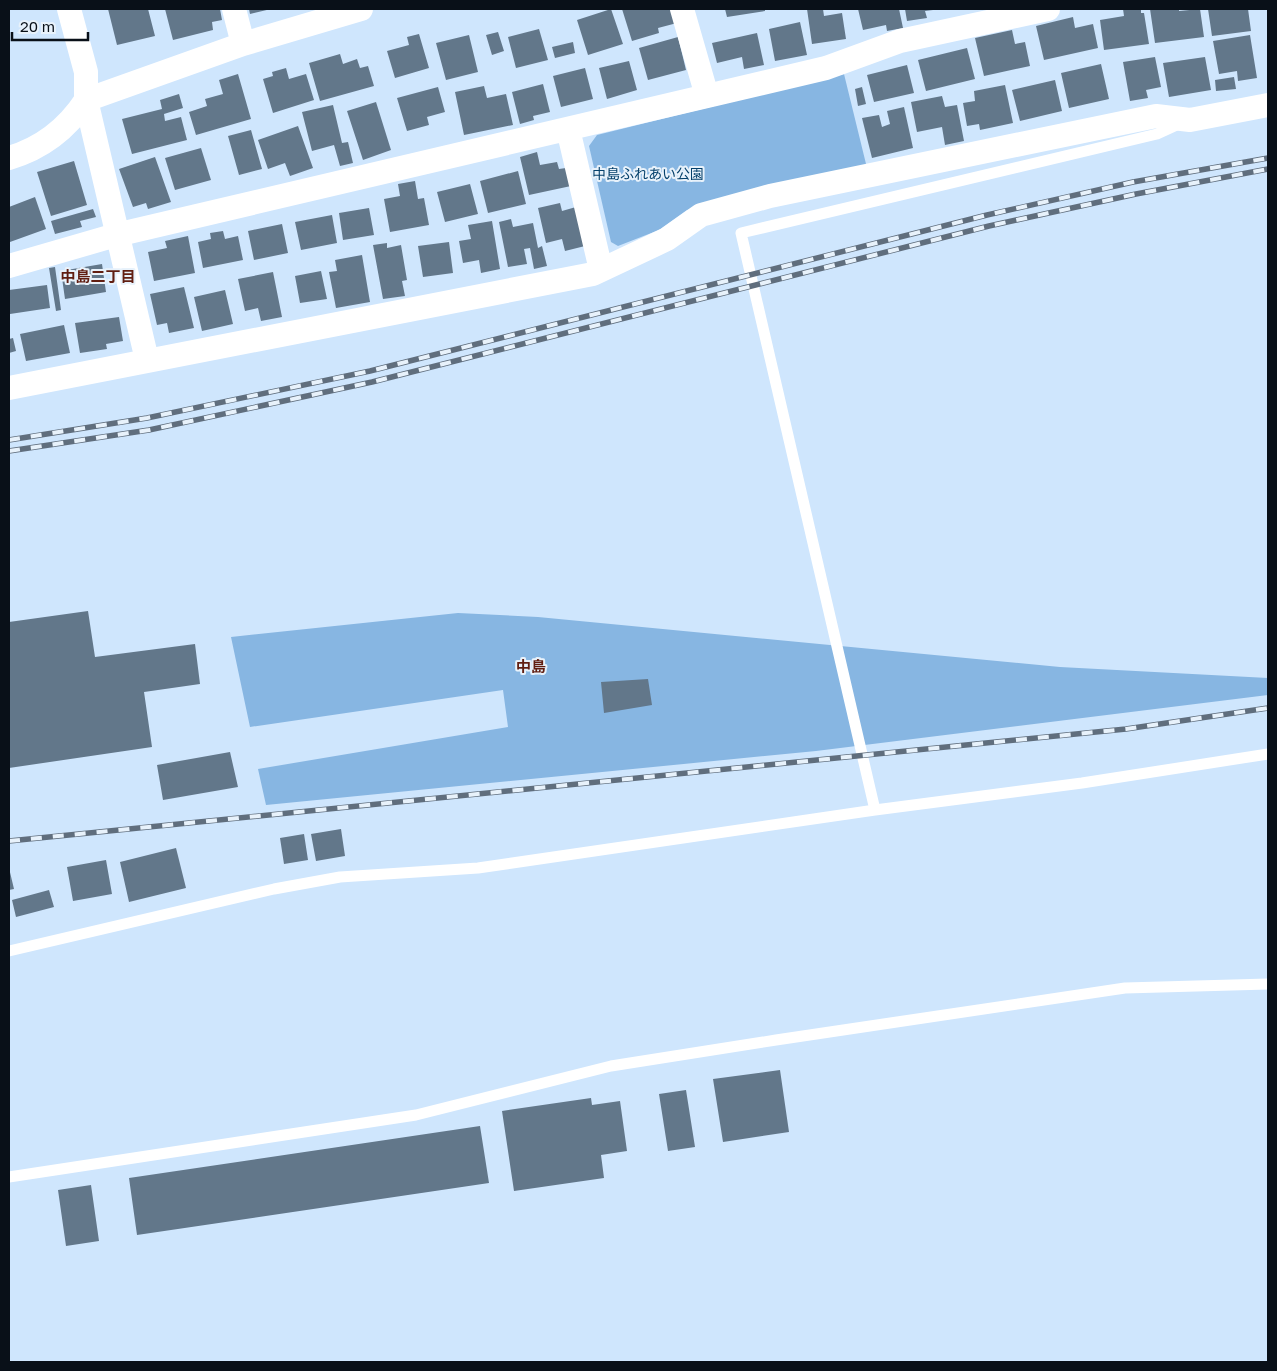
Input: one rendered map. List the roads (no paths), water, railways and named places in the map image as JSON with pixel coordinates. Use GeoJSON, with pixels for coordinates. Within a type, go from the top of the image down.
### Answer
{"type":"FeatureCollection","features":[{"type":"Feature","properties":{"kind":"street"},"geometry":{"type":"LineString","coordinates":[[69,9],[86,72],[86,100],[146,360]]}},
{"type":"Feature","properties":{"kind":"street"},"geometry":{"type":"LineString","coordinates":[[234,9],[244,44]]}},
{"type":"Feature","properties":{"kind":"street"},"geometry":{"type":"LineString","coordinates":[[9,158],[35,148],[58,134],[72,121],[86,100],[244,44],[361,9]]}},
{"type":"Feature","properties":{"kind":"street"},"geometry":{"type":"LineString","coordinates":[[682,9],[707,96]]}},
{"type":"Feature","properties":{"kind":"street"},"geometry":{"type":"LineString","coordinates":[[9,266],[116,235],[826,68],[900,41],[1048,9]]}},
{"type":"Feature","properties":{"kind":"street"},"geometry":{"type":"LineString","coordinates":[[9,388],[574,278],[601,270],[667,239],[701,215],[770,196],[1156,116],[1190,120],[1268,105]]}},
{"type":"Feature","properties":{"kind":"street"},"geometry":{"type":"LineString","coordinates":[[568,129],[601,270]]}},
{"type":"Feature","properties":{"kind":"lane"},"geometry":{"type":"LineString","coordinates":[[874,810],[741,234],[1157,134],[1190,120]]}},
{"type":"Feature","properties":{"kind":"lane"},"geometry":{"type":"LineString","coordinates":[[9,951],[274,889],[340,877],[478,868],[874,810],[1082,783],[1268,754]]}},
{"type":"Feature","properties":{"kind":"lane"},"geometry":{"type":"LineString","coordinates":[[9,1177],[416,1115],[611,1066],[785,1038],[1125,988],[1268,984]]}},
{"type":"Feature","properties":{"kind":"railway"},"geometry":{"type":"LineString","coordinates":[[9,440],[147,418],[370,371],[987,215],[1133,182],[1268,158]]}},
{"type":"Feature","properties":{"kind":"railway"},"geometry":{"type":"LineString","coordinates":[[9,451],[149,430],[372,382],[989,226],[1136,194],[1268,169]]}},
{"type":"Feature","properties":{"kind":"railway"},"geometry":{"type":"LineString","coordinates":[[9,841],[1126,729],[1268,708]]}},
{"type":"Feature","properties":{"kind":"district","name":"中島二丁目"},"geometry":{"type":"Point","coordinates":[98,277]}},
{"type":"Feature","properties":{"kind":"district","name":"中島"},"geometry":{"type":"Point","coordinates":[531,667]}},
{"type":"Feature","properties":{"kind":"park label","name":"中島ふれあい公園"},"geometry":{"type":"Point","coordinates":[648,174]}}]}
